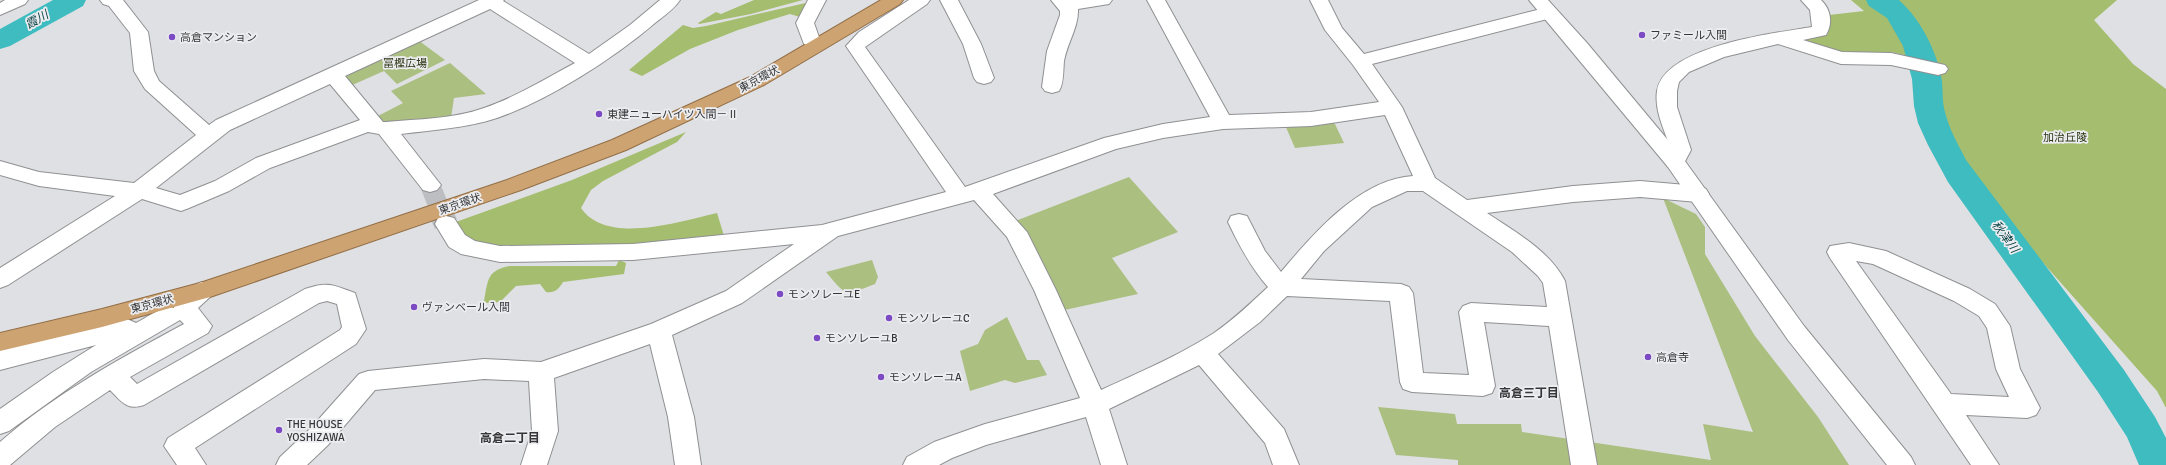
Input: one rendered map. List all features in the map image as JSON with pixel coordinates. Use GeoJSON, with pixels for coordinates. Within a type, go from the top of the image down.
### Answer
{"type":"FeatureCollection","features":[{"type":"Feature","properties":{"kind":"highway","name":"東京環状"},"geometry":{"type":"LineString","coordinates":[[0,328],[108,304],[184,282],[507,177],[611,137],[680,107],[811,40],[874,0]]}},
{"type":"Feature","properties":{"kind":"highway","name":"東京環状"},"geometry":{"type":"LineString","coordinates":[[0,342],[102,318],[202,290],[514,185],[619,145],[691,113],[757,81],[894,0]]}},
{"type":"Feature","properties":{"kind":"street"},"geometry":{"type":"LineString","coordinates":[[0,10],[19,0]]}},
{"type":"Feature","properties":{"kind":"street"},"geometry":{"type":"LineString","coordinates":[[0,168],[39,179],[143,192],[181,203],[222,186],[263,163],[367,125],[381,128],[464,120],[490,113],[523,99],[589,63],[637,29],[671,0]]}},
{"type":"Feature","properties":{"kind":"street"},"geometry":{"type":"LineString","coordinates":[[811,40],[805,23],[817,0]]}},
{"type":"Feature","properties":{"kind":"street"},"geometry":{"type":"LineString","coordinates":[[921,0],[866,36],[855,46],[894,98],[930,155],[969,192],[1016,232],[1045,290],[1095,404],[1114,465]]}},
{"type":"Feature","properties":{"kind":"street"},"geometry":{"type":"LineString","coordinates":[[949,0],[972,44],[984,78]]}},
{"type":"Feature","properties":{"kind":"street"},"geometry":{"type":"LineString","coordinates":[[1063,3],[1103,0]]}},
{"type":"Feature","properties":{"kind":"street"},"geometry":{"type":"LineString","coordinates":[[1156,0],[1223,122]]}},
{"type":"Feature","properties":{"kind":"street"},"geometry":{"type":"LineString","coordinates":[[1319,0],[1334,30],[1360,61],[1392,107],[1427,183],[1462,208],[1489,224],[1546,270],[1554,281],[1584,465]]}},
{"type":"Feature","properties":{"kind":"street"},"geometry":{"type":"LineString","coordinates":[[1675,162],[1681,150],[1671,125],[1667,109],[1667,90],[1671,77],[1690,63],[1776,38],[1819,31],[1821,27],[1819,8],[1810,0]]}},
{"type":"Feature","properties":{"kind":"street"},"geometry":{"type":"LineString","coordinates":[[115,1],[139,32],[144,71],[152,85],[202,130],[212,134]]}},
{"type":"Feature","properties":{"kind":"street"},"geometry":{"type":"LineString","coordinates":[[0,279],[136,192],[223,125],[491,1],[589,63]]}},
{"type":"Feature","properties":{"kind":"street"},"geometry":{"type":"LineString","coordinates":[[1052,87],[1054,64],[1058,45],[1069,21],[1069,10],[1063,3]]}},
{"type":"Feature","properties":{"kind":"street"},"geometry":{"type":"LineString","coordinates":[[1360,61],[1544,7],[1584,52],[1675,162],[1796,333],[1902,465]]}},
{"type":"Feature","properties":{"kind":"street"},"geometry":{"type":"LineString","coordinates":[[1776,38],[1841,58],[1891,59],[1911,62],[1938,69]]}},
{"type":"Feature","properties":{"kind":"street"},"geometry":{"type":"LineString","coordinates":[[333,75],[381,128],[430,186]]}},
{"type":"Feature","properties":{"kind":"street"},"geometry":{"type":"LineString","coordinates":[[424,216],[457,251],[466,255],[633,252],[827,233],[969,192],[1111,143],[1163,131],[1223,122],[1311,119],[1392,107]]}},
{"type":"Feature","properties":{"kind":"street"},"geometry":{"type":"LineString","coordinates":[[916,465],[943,450],[985,435],[1095,404],[1180,365],[1223,339],[1246,321],[1282,287],[1316,244],[1364,202],[1374,196],[1405,184],[1427,183]]}},
{"type":"Feature","properties":{"kind":"street"},"geometry":{"type":"LineString","coordinates":[[1462,208],[1573,194],[1640,189],[1698,194]]}},
{"type":"Feature","properties":{"kind":"street"},"geometry":{"type":"LineString","coordinates":[[1238,222],[1255,254],[1271,277],[1282,287],[1401,293],[1412,382],[1483,386],[1471,312],[1559,317]]}},
{"type":"Feature","properties":{"kind":"street"},"geometry":{"type":"LineString","coordinates":[[446,224],[457,241],[469,248],[500,254]]}},
{"type":"Feature","properties":{"kind":"street"},"geometry":{"type":"LineString","coordinates":[[289,465],[319,437],[368,381],[433,371],[484,369],[541,372],[659,331],[734,298],[827,233]]}},
{"type":"Feature","properties":{"kind":"street"},"geometry":{"type":"LineString","coordinates":[[1945,404],[2027,408],[2008,369],[1998,326],[1987,310],[1962,295],[1878,257],[1849,251],[1838,252],[1986,465]]}},
{"type":"Feature","properties":{"kind":"street"},"geometry":{"type":"LineString","coordinates":[[0,422],[36,394],[80,365],[122,340],[178,314],[186,304],[202,290]]}},
{"type":"Feature","properties":{"kind":"street"},"geometry":{"type":"LineString","coordinates":[[112,376],[135,398],[313,295],[328,292],[347,299],[354,329],[348,337],[177,446],[193,465]]}},
{"type":"Feature","properties":{"kind":"street"},"geometry":{"type":"LineString","coordinates":[[0,360],[93,338],[178,314],[200,326],[112,376],[38,425],[0,458]]}},
{"type":"Feature","properties":{"kind":"street"},"geometry":{"type":"LineString","coordinates":[[659,331],[681,417],[688,465]]}},
{"type":"Feature","properties":{"kind":"street"},"geometry":{"type":"LineString","coordinates":[[1202,352],[1275,437],[1286,465]]}},
{"type":"Feature","properties":{"kind":"street"},"geometry":{"type":"LineString","coordinates":[[534,465],[545,431],[541,372]]}},
{"type":"Feature","properties":{"kind":"green space"},"geometry":{"type":"Polygon","coordinates":[[[754,0],[803,0],[751,14],[698,23],[716,12],[721,14],[754,0]]]}},
{"type":"Feature","properties":{"kind":"green space","name":"加治丘陵"},"geometry":{"type":"Polygon","coordinates":[[[1851,0],[2117,0],[2094,20],[2133,64],[2166,89],[2166,408],[2157,391],[1981,193],[1948,139],[1939,110],[1932,61],[1891,52],[1842,53],[1799,40],[1828,34],[1829,15],[1864,11],[1851,0]]]}},
{"type":"Feature","properties":{"kind":"green space"},"geometry":{"type":"Polygon","coordinates":[[[810,2],[800,17],[790,14],[738,30],[690,49],[642,76],[629,70],[683,25],[693,28],[706,26],[810,2]]]}},
{"type":"Feature","properties":{"kind":"green space","name":"冨樫広場"},"geometry":{"type":"Polygon","coordinates":[[[418,40],[445,60],[397,84],[384,71],[350,86],[341,76],[418,40]]]}},
{"type":"Feature","properties":{"kind":"green space"},"geometry":{"type":"Polygon","coordinates":[[[450,63],[486,94],[454,98],[451,118],[384,123],[376,117],[403,103],[391,91],[450,63]]]}},
{"type":"Feature","properties":{"kind":"green space"},"geometry":{"type":"Polygon","coordinates":[[[1333,120],[1344,143],[1295,148],[1285,125],[1333,120]]]}},
{"type":"Feature","properties":{"kind":"green space"},"geometry":{"type":"Polygon","coordinates":[[[686,132],[677,142],[603,181],[591,190],[581,208],[593,219],[608,226],[626,228],[645,228],[665,225],[717,213],[725,239],[659,246],[497,248],[467,243],[453,223],[572,180],[686,132]]]}},
{"type":"Feature","properties":{"kind":"green space"},"geometry":{"type":"Polygon","coordinates":[[[1129,177],[1178,232],[1112,258],[1138,294],[1060,311],[1013,222],[1129,177]]]}},
{"type":"Feature","properties":{"kind":"green space"},"geometry":{"type":"Polygon","coordinates":[[[1663,198],[1696,214],[1705,227],[1705,254],[1755,336],[1818,417],[1849,465],[1458,465],[1458,460],[1396,455],[1378,407],[1455,414],[1457,424],[1521,424],[1522,432],[1711,460],[1703,424],[1753,432],[1663,198]]]}},
{"type":"Feature","properties":{"kind":"green space"},"geometry":{"type":"Polygon","coordinates":[[[619,260],[626,263],[624,274],[563,282],[558,289],[552,292],[546,292],[540,284],[516,286],[500,302],[487,303],[484,301],[490,277],[497,270],[502,268],[510,266],[616,266],[619,260]]]}},
{"type":"Feature","properties":{"kind":"green space"},"geometry":{"type":"Polygon","coordinates":[[[872,260],[878,277],[875,284],[857,291],[847,292],[843,290],[826,272],[872,260]]]}},
{"type":"Feature","properties":{"kind":"green space"},"geometry":{"type":"Polygon","coordinates":[[[1007,317],[1027,360],[1039,360],[1047,375],[1015,383],[1005,380],[970,391],[960,351],[978,344],[985,330],[1007,317]]]}},
{"type":"Feature","properties":{"kind":"waterway","name":"霞川"},"geometry":{"type":"LineString","coordinates":[[0,40],[73,0]]}},
{"type":"Feature","properties":{"kind":"waterway","name":"秋津川"},"geometry":{"type":"LineString","coordinates":[[1879,0],[1896,12],[1904,22],[1917,46],[1925,69],[1929,106],[1933,123],[1959,174],[2111,381],[2142,428],[2159,465]]}},
{"type":"Feature","properties":{"kind":"tunnel"},"geometry":{"type":"LineString","coordinates":[[430,185],[441,212]]}},
{"type":"Feature","properties":{"kind":"tunnel"},"geometry":{"type":"LineString","coordinates":[[440,211],[446,224]]}},
{"type":"Feature","properties":{"kind":"place","name":"ファミール入間"},"geometry":{"type":"Point","coordinates":[1642,35]}},
{"type":"Feature","properties":{"kind":"place","name":"高倉マンション"},"geometry":{"type":"Point","coordinates":[172,37]}},
{"type":"Feature","properties":{"kind":"place","name":"東建ニューハイツ入間－Ⅱ"},"geometry":{"type":"Point","coordinates":[599,114]}},
{"type":"Feature","properties":{"kind":"place","name":"モンソレーユE"},"geometry":{"type":"Point","coordinates":[780,294]}},
{"type":"Feature","properties":{"kind":"place","name":"ヴァンベール入間"},"geometry":{"type":"Point","coordinates":[414,307]}},
{"type":"Feature","properties":{"kind":"place","name":"モンソレーユC"},"geometry":{"type":"Point","coordinates":[889,318]}},
{"type":"Feature","properties":{"kind":"place","name":"モンソレーユB"},"geometry":{"type":"Point","coordinates":[817,338]}},
{"type":"Feature","properties":{"kind":"place","name":"高倉寺"},"geometry":{"type":"Point","coordinates":[1648,357]}},
{"type":"Feature","properties":{"kind":"place","name":"モンソレーユA"},"geometry":{"type":"Point","coordinates":[881,377]}},
{"type":"Feature","properties":{"kind":"place","name":"THE HOUSE YOSHIZAWA"},"geometry":{"type":"Point","coordinates":[279,430]}},
{"type":"Feature","properties":{"kind":"district","name":"高倉三丁目"},"geometry":{"type":"Point","coordinates":[1529,393]}},
{"type":"Feature","properties":{"kind":"district","name":"高倉二丁目"},"geometry":{"type":"Point","coordinates":[510,438]}}]}
